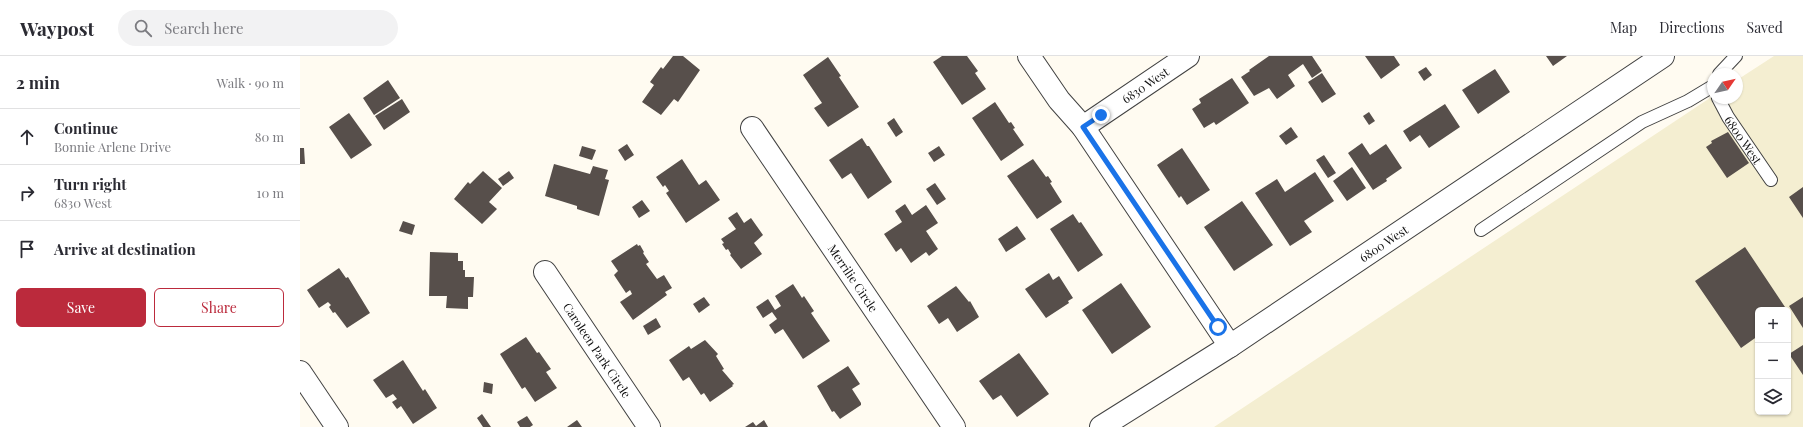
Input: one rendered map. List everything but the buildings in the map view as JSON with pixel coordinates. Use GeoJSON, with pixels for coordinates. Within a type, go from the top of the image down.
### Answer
{"type":"FeatureCollection","features":[{"type":"Feature","properties":{"kind":"street"},"geometry":{"type":"LineString","coordinates":[[1029,56],[1059,100],[1083,127],[1230,346]]}},
{"type":"Feature","properties":{"kind":"street","name":"6830 West"},"geometry":{"type":"LineString","coordinates":[[1083,127],[1188,56]]}},
{"type":"Feature","properties":{"kind":"street","name":"6800 West"},"geometry":{"type":"LineString","coordinates":[[1101,427],[1230,346],[1663,56]]}},
{"type":"Feature","properties":{"kind":"street","name":"Merrilie Circle"},"geometry":{"type":"LineString","coordinates":[[752,128],[954,427]]}},
{"type":"Feature","properties":{"kind":"street","name":"Caroleen Park Circle"},"geometry":{"type":"LineString","coordinates":[[545,272],[650,427]]}},
{"type":"Feature","properties":{"kind":"street"},"geometry":{"type":"LineString","coordinates":[[300,372],[337,427]]}},
{"type":"Feature","properties":{"kind":"lane"},"geometry":{"type":"LineString","coordinates":[[1725,68],[1736,56]]}},
{"type":"Feature","properties":{"kind":"lane"},"geometry":{"type":"LineString","coordinates":[[1481,230],[1642,122],[1688,101],[1707,90]]}},
{"type":"Feature","properties":{"kind":"lane","name":"6800 West"},"geometry":{"type":"LineString","coordinates":[[1721,104],[1728,117],[1771,180]]}},
{"type":"Feature","properties":{"kind":"shaded area"},"geometry":{"type":"Polygon","coordinates":[[[1774,56],[1803,56],[1803,427],[1214,427],[1707,100],[1707,104],[1743,104],[1743,76],[1774,56]]]}},
{"type":"Feature","properties":{"kind":"route"},"geometry":{"type":"LineString","coordinates":[[1101,115],[1083,127],[1218,327]]}}]}
